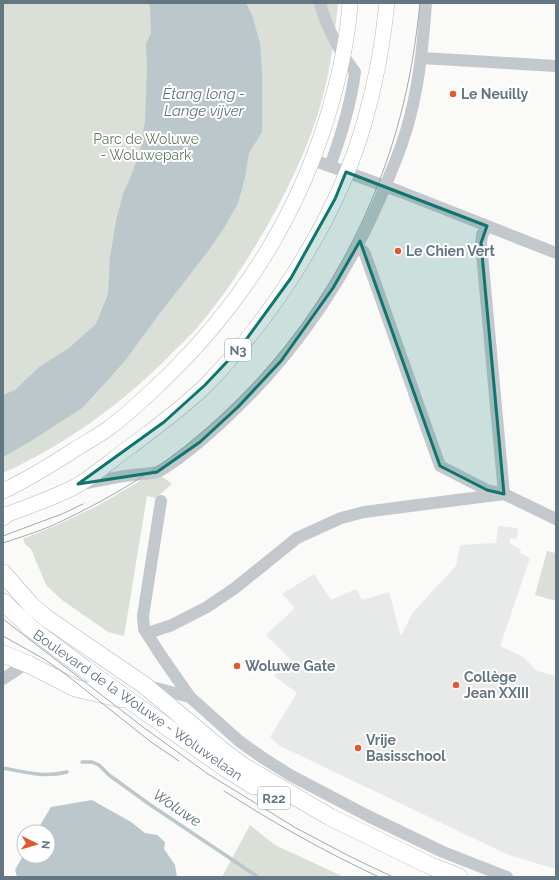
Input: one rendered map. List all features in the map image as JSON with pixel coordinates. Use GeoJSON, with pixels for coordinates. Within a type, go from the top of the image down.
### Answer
{"type":"FeatureCollection","features":[{"type":"Feature","properties":{"kind":"highway","name":"Boulevard de la Woluwe - Woluwelaan"},"geometry":{"type":"LineString","coordinates":[[3,573],[30,605],[46,618],[144,685],[223,751],[278,787],[330,817],[431,866],[459,877]]}},
{"type":"Feature","properties":{"kind":"highway","name":"Boulevard de la Woluwe - Woluwelaan"},"geometry":{"type":"LineString","coordinates":[[3,602],[32,629],[84,669],[225,768],[261,791],[332,831],[428,877]]}},
{"type":"Feature","properties":{"kind":"highway","name":"Boulevard de la Woluwe - Woluwelaan"},"geometry":{"type":"LineString","coordinates":[[3,654],[28,664],[75,688],[130,701]]}},
{"type":"Feature","properties":{"kind":"main road","name":"N3"},"geometry":{"type":"LineString","coordinates":[[3,491],[29,478],[108,429],[150,392],[197,346],[230,307],[266,254],[289,214],[313,160],[324,128],[343,57],[350,3]]}},
{"type":"Feature","properties":{"kind":"main road","name":"N3"},"geometry":{"type":"LineString","coordinates":[[3,516],[78,484],[164,422],[205,385],[240,348],[265,316],[291,278],[335,200],[346,172],[361,133],[372,96],[380,57],[387,3]]}},
{"type":"Feature","properties":{"kind":"street"},"geometry":{"type":"LineString","coordinates":[[320,3],[326,24],[343,57],[355,72],[354,83],[340,136],[330,166]]}},
{"type":"Feature","properties":{"kind":"street"},"geometry":{"type":"LineString","coordinates":[[78,484],[157,472],[167,467],[200,442],[238,407],[281,361],[301,334],[333,288],[357,247],[371,220],[385,187],[410,119],[422,58],[426,3]]}},
{"type":"Feature","properties":{"kind":"street"},"geometry":{"type":"LineString","coordinates":[[422,58],[556,66]]}},
{"type":"Feature","properties":{"kind":"street"},"geometry":{"type":"LineString","coordinates":[[313,160],[556,253]]}},
{"type":"Feature","properties":{"kind":"street"},"geometry":{"type":"LineString","coordinates":[[486,226],[482,235],[481,243],[504,494]]}},
{"type":"Feature","properties":{"kind":"street"},"geometry":{"type":"LineString","coordinates":[[357,247],[365,254],[440,466],[487,490],[504,494],[556,519]]}},
{"type":"Feature","properties":{"kind":"street"},"geometry":{"type":"LineString","coordinates":[[148,633],[172,625],[207,607],[235,588],[297,538],[341,518],[364,512],[504,494]]}},
{"type":"Feature","properties":{"kind":"street"},"geometry":{"type":"LineString","coordinates":[[161,501],[143,616],[144,629],[190,697]]}},
{"type":"Feature","properties":{"kind":"street"},"geometry":{"type":"LineString","coordinates":[[3,679],[28,664]]}},
{"type":"Feature","properties":{"kind":"street","name":"Boulevard de la Woluwe - Woluwelaan"},"geometry":{"type":"LineString","coordinates":[[144,685],[190,697],[239,741],[262,758],[290,775],[407,835],[468,862],[507,877]]}},
{"type":"Feature","properties":{"kind":"highlighted area"},"geometry":{"type":"Polygon","coordinates":[[[346,172],[487,226],[481,243],[504,494],[487,490],[440,466],[360,241],[333,288],[281,361],[238,407],[200,442],[157,472],[78,484],[164,422],[205,385],[240,348],[291,278],[335,199],[346,172]]]}},
{"type":"Feature","properties":{"kind":"shaded area"},"geometry":{"type":"Polygon","coordinates":[[[498,526],[518,528],[517,539],[510,538],[510,543],[521,550],[520,553],[530,558],[500,646],[523,657],[537,671],[556,676],[556,869],[512,856],[496,849],[280,746],[270,737],[297,693],[274,676],[291,660],[266,635],[295,608],[282,594],[314,574],[331,600],[356,589],[362,600],[389,592],[401,636],[413,612],[456,566],[460,545],[496,543],[498,526]]]}},
{"type":"Feature","properties":{"kind":"green space","name":"Parc de Woluwe - Woluwepark"},"geometry":{"type":"Polygon","coordinates":[[[3,3],[338,3],[328,74],[322,100],[311,133],[298,165],[276,210],[249,257],[229,287],[191,334],[156,369],[116,404],[73,435],[50,449],[3,473],[3,3]]]}},
{"type":"Feature","properties":{"kind":"green space"},"geometry":{"type":"Polygon","coordinates":[[[160,475],[172,484],[156,498],[147,496],[124,636],[108,632],[62,600],[46,585],[31,549],[25,544],[23,539],[99,505],[145,478],[160,475]]]}},
{"type":"Feature","properties":{"kind":"green space"},"geometry":{"type":"Polygon","coordinates":[[[547,551],[556,553],[556,601],[535,595],[547,551]]]}},
{"type":"Feature","properties":{"kind":"green space"},"geometry":{"type":"Polygon","coordinates":[[[250,825],[275,845],[344,877],[222,877],[250,825]]]}},
{"type":"Feature","properties":{"kind":"water","name":"Étang long - Lange vijver"},"geometry":{"type":"Polygon","coordinates":[[[148,3],[246,3],[252,15],[260,43],[262,71],[262,132],[249,153],[245,178],[238,203],[224,228],[127,358],[82,408],[3,457],[3,395],[15,390],[39,367],[69,348],[96,324],[108,294],[110,258],[116,221],[123,194],[133,171],[141,146],[145,121],[147,68],[146,44],[151,33],[150,7],[148,3]]]}},
{"type":"Feature","properties":{"kind":"water"},"geometry":{"type":"Polygon","coordinates":[[[92,800],[131,822],[145,833],[157,835],[165,842],[164,849],[175,865],[177,877],[17,877],[15,870],[18,864],[56,864],[56,824],[41,824],[51,807],[92,800]]]}},
{"type":"Feature","properties":{"kind":"waterway","name":"Woluwe"},"geometry":{"type":"LineString","coordinates":[[82,762],[92,762],[99,765],[109,775],[149,804],[258,877]]}},
{"type":"Feature","properties":{"kind":"waterway","name":"Woluwe"},"geometry":{"type":"LineString","coordinates":[[3,768],[27,773],[42,774],[59,774],[67,772]]}},
{"type":"Feature","properties":{"kind":"tram line"},"geometry":{"type":"LineString","coordinates":[[3,543],[49,527],[82,511],[134,482],[168,459],[199,435],[234,403],[267,369],[297,331],[324,292],[348,250],[369,207],[386,162],[400,117],[410,75],[420,3]]}},
{"type":"Feature","properties":{"kind":"tram line"},"geometry":{"type":"LineString","coordinates":[[3,536],[62,514],[83,504]]}},
{"type":"Feature","properties":{"kind":"tram line"},"geometry":{"type":"LineString","coordinates":[[3,619],[143,727],[208,774],[296,828],[393,877]]}},
{"type":"Feature","properties":{"kind":"tram line"},"geometry":{"type":"LineString","coordinates":[[3,636],[44,659],[64,673],[151,742],[179,761]]}},
{"type":"Feature","properties":{"kind":"tram line"},"geometry":{"type":"LineString","coordinates":[[224,791],[300,837],[379,877]]}},
{"type":"Feature","properties":{"kind":"place","name":"Le Neuilly"},"geometry":{"type":"Point","coordinates":[453,94]}},
{"type":"Feature","properties":{"kind":"place","name":"Le Chien Vert"},"geometry":{"type":"Point","coordinates":[398,251]}},
{"type":"Feature","properties":{"kind":"place","name":"Woluwe Gate"},"geometry":{"type":"Point","coordinates":[237,666]}},
{"type":"Feature","properties":{"kind":"place","name":"Collège Jean XXIII"},"geometry":{"type":"Point","coordinates":[456,685]}},
{"type":"Feature","properties":{"kind":"place","name":"Vrije Basisschool"},"geometry":{"type":"Point","coordinates":[358,748]}}]}
